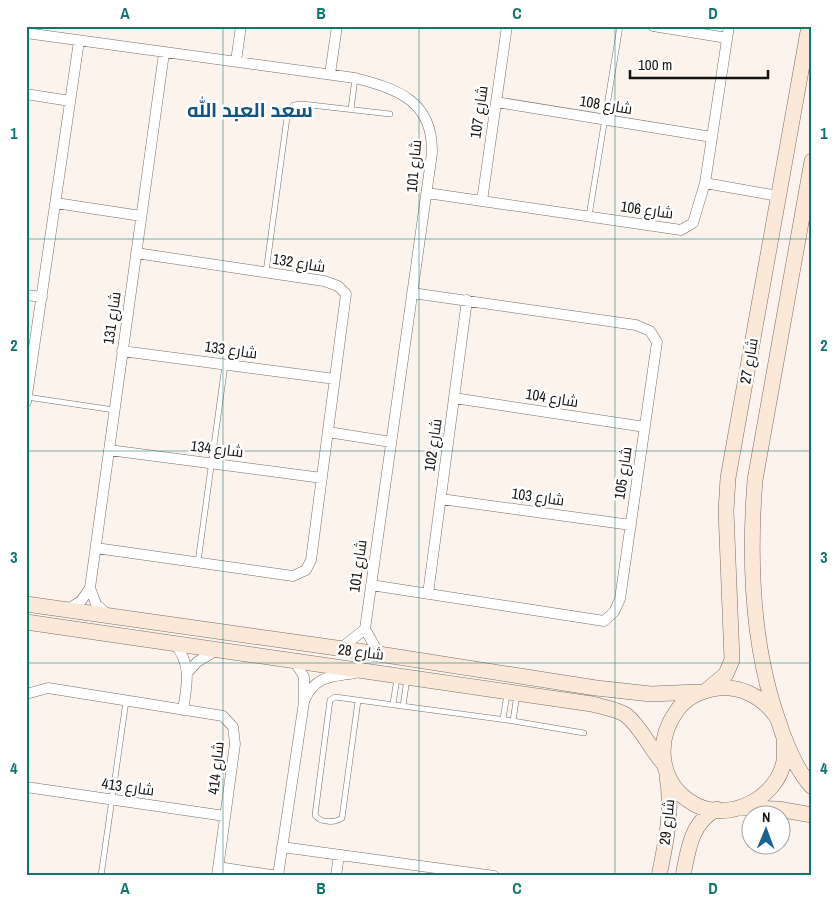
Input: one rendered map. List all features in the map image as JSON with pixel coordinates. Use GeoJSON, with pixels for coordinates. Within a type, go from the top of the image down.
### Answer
{"type":"FeatureCollection","features":[{"type":"Feature","properties":{"kind":"main road","name":"شارع 27"},"geometry":{"type":"LineString","coordinates":[[702,691],[726,674],[732,660],[726,511],[728,478],[810,26]]}},
{"type":"Feature","properties":{"kind":"main road","name":"شارع 27"},"geometry":{"type":"LineString","coordinates":[[777,717],[767,687],[760,649],[753,510],[755,480],[812,160]]}},
{"type":"Feature","properties":{"kind":"main road","name":"شارع 28"},"geometry":{"type":"LineString","coordinates":[[26,604],[339,650],[379,654],[596,688],[651,694],[702,691]]}},
{"type":"Feature","properties":{"kind":"main road","name":"شارع 28"},"geometry":{"type":"LineString","coordinates":[[26,622],[295,662],[403,675],[592,704],[624,714],[635,724],[665,767]]}},
{"type":"Feature","properties":{"kind":"main road"},"geometry":{"type":"LineString","coordinates":[[740,808],[717,809],[695,804],[678,789],[665,767],[662,748],[666,726],[679,706],[702,691],[719,688],[742,690],[762,700],[777,717],[784,738],[812,787]]}},
{"type":"Feature","properties":{"kind":"main road"},"geometry":{"type":"LineString","coordinates":[[748,804],[760,798],[776,782],[784,761],[784,738]]}},
{"type":"Feature","properties":{"kind":"main road","name":"شارع 29"},"geometry":{"type":"LineString","coordinates":[[659,876],[670,817],[670,794],[665,767]]}},
{"type":"Feature","properties":{"kind":"main road","name":"شارع 29"},"geometry":{"type":"LineString","coordinates":[[683,876],[694,831],[708,814],[717,809]]}},
{"type":"Feature","properties":{"kind":"main road"},"geometry":{"type":"LineString","coordinates":[[790,811],[812,815]]}},
{"type":"Feature","properties":{"kind":"street"},"geometry":{"type":"LineString","coordinates":[[236,61],[241,26]]}},
{"type":"Feature","properties":{"kind":"street"},"geometry":{"type":"LineString","coordinates":[[330,74],[338,26]]}},
{"type":"Feature","properties":{"kind":"street","name":"شارع 107"},"geometry":{"type":"LineString","coordinates":[[482,201],[506,26]]}},
{"type":"Feature","properties":{"kind":"street"},"geometry":{"type":"LineString","coordinates":[[653,26],[727,38]]}},
{"type":"Feature","properties":{"kind":"street","name":"شارع 106"},"geometry":{"type":"LineString","coordinates":[[427,193],[681,230],[693,223],[705,183],[729,26]]}},
{"type":"Feature","properties":{"kind":"street","name":"شارع 101"},"geometry":{"type":"LineString","coordinates":[[26,33],[355,78],[399,91],[419,108],[426,118],[430,126],[433,143],[365,630]]}},
{"type":"Feature","properties":{"kind":"street"},"geometry":{"type":"LineString","coordinates":[[26,402],[79,41]]}},
{"type":"Feature","properties":{"kind":"street","name":"شارع 131"},"geometry":{"type":"LineString","coordinates":[[90,588],[164,53]]}},
{"type":"Feature","properties":{"kind":"street"},"geometry":{"type":"LineString","coordinates":[[26,94],[70,101]]}},
{"type":"Feature","properties":{"kind":"street","name":"شارع 108"},"geometry":{"type":"LineString","coordinates":[[496,102],[712,137]]}},
{"type":"Feature","properties":{"kind":"street"},"geometry":{"type":"LineString","coordinates":[[705,183],[778,196]]}},
{"type":"Feature","properties":{"kind":"street"},"geometry":{"type":"LineString","coordinates":[[56,204],[141,216]]}},
{"type":"Feature","properties":{"kind":"street","name":"شارع 132"},"geometry":{"type":"LineString","coordinates":[[96,548],[293,576],[306,570],[311,560],[346,294],[338,286],[324,281],[136,253]]}},
{"type":"Feature","properties":{"kind":"street","name":"شارع 105"},"geometry":{"type":"LineString","coordinates":[[371,585],[604,621],[614,612],[620,599],[657,342],[650,331],[636,325],[412,293]]}},
{"type":"Feature","properties":{"kind":"street"},"geometry":{"type":"LineString","coordinates":[[26,295],[42,297]]}},
{"type":"Feature","properties":{"kind":"street","name":"شارع 102"},"geometry":{"type":"LineString","coordinates":[[428,594],[467,300]]}},
{"type":"Feature","properties":{"kind":"street","name":"شارع 133"},"geometry":{"type":"LineString","coordinates":[[122,351],[335,379]]}},
{"type":"Feature","properties":{"kind":"street","name":"شارع 104"},"geometry":{"type":"LineString","coordinates":[[454,398],[645,427]]}},
{"type":"Feature","properties":{"kind":"street"},"geometry":{"type":"LineString","coordinates":[[328,432],[391,442]]}},
{"type":"Feature","properties":{"kind":"street","name":"شارع 134"},"geometry":{"type":"LineString","coordinates":[[109,450],[322,478]]}},
{"type":"Feature","properties":{"kind":"street","name":"شارع 103"},"geometry":{"type":"LineString","coordinates":[[441,499],[631,525]]}},
{"type":"Feature","properties":{"kind":"street"},"geometry":{"type":"LineString","coordinates":[[66,611],[81,601],[90,588]]}},
{"type":"Feature","properties":{"kind":"street"},"geometry":{"type":"LineString","coordinates":[[90,588],[96,604],[111,617]]}},
{"type":"Feature","properties":{"kind":"street"},"geometry":{"type":"LineString","coordinates":[[339,650],[365,630],[379,654]]}},
{"type":"Feature","properties":{"kind":"street"},"geometry":{"type":"LineString","coordinates":[[175,644],[183,654],[189,671],[183,710]]}},
{"type":"Feature","properties":{"kind":"street"},"geometry":{"type":"LineString","coordinates":[[189,671],[197,662],[217,650]]}},
{"type":"Feature","properties":{"kind":"street"},"geometry":{"type":"LineString","coordinates":[[278,876],[304,702],[304,677],[295,662]]}},
{"type":"Feature","properties":{"kind":"street"},"geometry":{"type":"LineString","coordinates":[[304,702],[316,682],[324,678],[371,671]]}},
{"type":"Feature","properties":{"kind":"street","name":"شارع 414"},"geometry":{"type":"LineString","coordinates":[[26,694],[48,688],[222,716],[233,727],[235,744],[217,872],[278,876]]}},
{"type":"Feature","properties":{"kind":"street","name":"شارع 413"},"geometry":{"type":"LineString","coordinates":[[26,787],[225,816]]}},
{"type":"Feature","properties":{"kind":"street"},"geometry":{"type":"LineString","coordinates":[[282,847],[446,872],[494,876]]}},
{"type":"Feature","properties":{"kind":"street"},"geometry":{"type":"LineString","coordinates":[[336,876],[339,855]]}},
{"type":"Feature","properties":{"kind":"lane"},"geometry":{"type":"LineString","coordinates":[[589,217],[620,26]]}},
{"type":"Feature","properties":{"kind":"lane"},"geometry":{"type":"LineString","coordinates":[[350,108],[355,78]]}},
{"type":"Feature","properties":{"kind":"lane"},"geometry":{"type":"LineString","coordinates":[[266,273],[288,110],[294,105],[302,104],[390,114]]}},
{"type":"Feature","properties":{"kind":"lane"},"geometry":{"type":"LineString","coordinates":[[198,562],[225,364]]}},
{"type":"Feature","properties":{"kind":"lane"},"geometry":{"type":"LineString","coordinates":[[27,397],[114,410]]}},
{"type":"Feature","properties":{"kind":"lane"},"geometry":{"type":"LineString","coordinates":[[393,704],[403,675]]}},
{"type":"Feature","properties":{"kind":"lane"},"geometry":{"type":"LineString","coordinates":[[403,675],[403,706]]}},
{"type":"Feature","properties":{"kind":"lane"},"geometry":{"type":"LineString","coordinates":[[503,719],[512,692]]}},
{"type":"Feature","properties":{"kind":"lane"},"geometry":{"type":"LineString","coordinates":[[512,692],[513,721]]}},
{"type":"Feature","properties":{"kind":"lane"},"geometry":{"type":"LineString","coordinates":[[358,700],[342,818],[334,822],[320,820],[315,815],[330,700],[335,697],[393,704],[503,719],[584,733]]}},
{"type":"Feature","properties":{"kind":"lane"},"geometry":{"type":"LineString","coordinates":[[101,876],[126,701]]}},
{"type":"Feature","properties":{"kind":"district","name":"سعد العبد الله"},"geometry":{"type":"Point","coordinates":[250,110]}}]}
